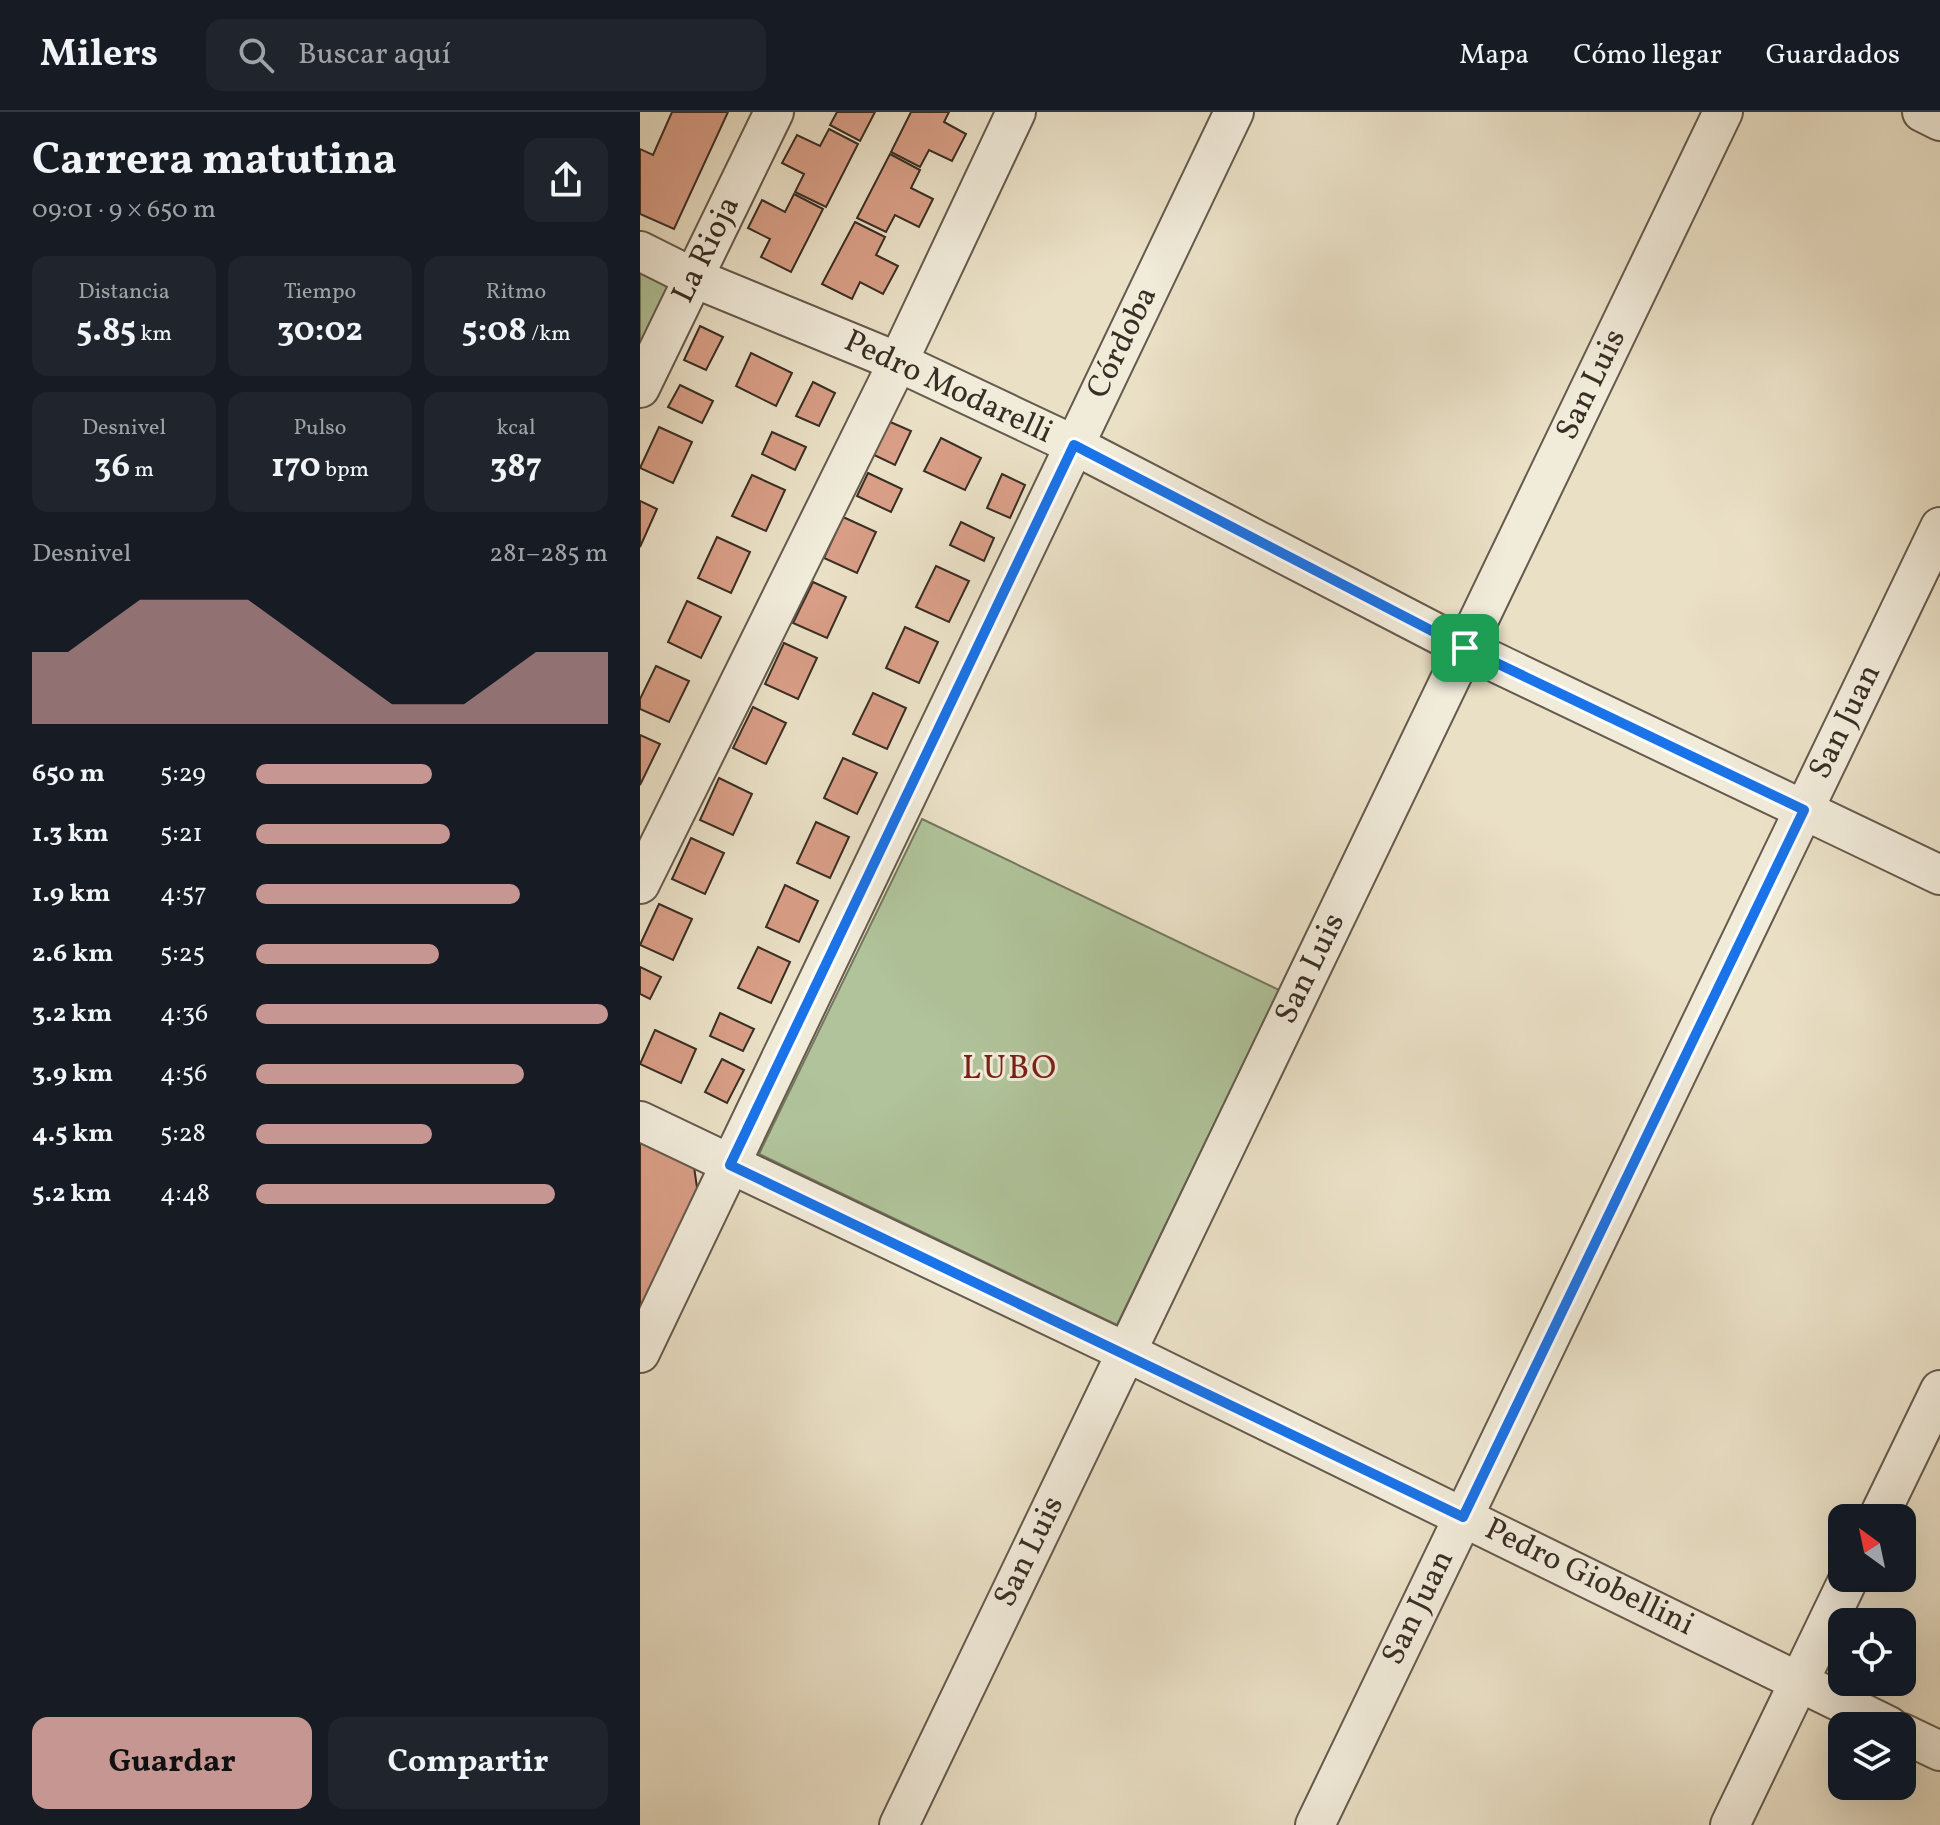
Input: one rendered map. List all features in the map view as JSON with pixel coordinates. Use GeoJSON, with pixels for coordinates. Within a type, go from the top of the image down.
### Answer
{"type":"FeatureCollection","features":[{"type":"Feature","properties":{"kind":"street","name":"La Rioja"},"geometry":{"type":"LineString","coordinates":[[640,388],[774,112]]}},
{"type":"Feature","properties":{"kind":"street"},"geometry":{"type":"LineString","coordinates":[[640,884],[898,362],[1016,112]]}},
{"type":"Feature","properties":{"kind":"street","name":"Córdoba"},"geometry":{"type":"LineString","coordinates":[[640,1353],[1234,112]]}},
{"type":"Feature","properties":{"kind":"street","name":"San Luis"},"geometry":{"type":"LineString","coordinates":[[899,1825],[1723,112]]}},
{"type":"Feature","properties":{"kind":"street"},"geometry":{"type":"LineString","coordinates":[[1922,112],[1940,121]]}},
{"type":"Feature","properties":{"kind":"street","name":"Pedro Modarelli"},"geometry":{"type":"LineString","coordinates":[[640,251],[694,278],[898,362],[1074,445],[1465,648],[1940,875]]}},
{"type":"Feature","properties":{"kind":"street","name":"San Juan"},"geometry":{"type":"LineString","coordinates":[[1315,1825],[1940,527]]}},
{"type":"Feature","properties":{"kind":"street","name":"Pedro Giobellini"},"geometry":{"type":"LineString","coordinates":[[640,1121],[1126,1352],[1860,1712]]}},
{"type":"Feature","properties":{"kind":"street"},"geometry":{"type":"LineString","coordinates":[[1885,1504],[1940,1390]]}},
{"type":"Feature","properties":{"kind":"street"},"geometry":{"type":"LineString","coordinates":[[1730,1825],[1842,1592]]}},
{"type":"Feature","properties":{"kind":"street"},"geometry":{"type":"LineString","coordinates":[[1916,1740],[1940,1751]]}},
{"type":"Feature","properties":{"kind":"green space"},"geometry":{"type":"Polygon","coordinates":[[[640,272],[672,288],[640,354],[640,272]]]}},
{"type":"Feature","properties":{"kind":"green space"},"geometry":{"type":"Polygon","coordinates":[[[922,819],[1279,990],[1117,1325],[759,1154],[922,819]]]}},
{"type":"Feature","properties":{"kind":"building"},"geometry":{"type":"Polygon","coordinates":[[[672,112],[728,112],[674,229],[640,214],[640,149],[653,155],[672,112]]]}},
{"type":"Feature","properties":{"kind":"building"},"geometry":{"type":"Polygon","coordinates":[[[837,112],[875,112],[860,141],[830,125],[837,112]]]}},
{"type":"Feature","properties":{"kind":"building"},"geometry":{"type":"Polygon","coordinates":[[[911,112],[949,112],[944,122],[966,134],[952,161],[929,150],[920,167],[891,152],[911,112]]]}},
{"type":"Feature","properties":{"kind":"building"},"geometry":{"type":"Polygon","coordinates":[[[829,129],[858,144],[826,207],[795,192],[804,174],[782,163],[797,135],[820,146],[829,129]]]}},
{"type":"Feature","properties":{"kind":"building"},"geometry":{"type":"Polygon","coordinates":[[[890,154],[920,170],[911,188],[933,199],[919,227],[895,215],[886,232],[857,218],[890,154]]]}},
{"type":"Feature","properties":{"kind":"building"},"geometry":{"type":"Polygon","coordinates":[[[794,194],[823,209],[791,272],[761,257],[770,239],[748,228],[762,200],[785,212],[794,194]]]}},
{"type":"Feature","properties":{"kind":"building"},"geometry":{"type":"Polygon","coordinates":[[[855,222],[885,237],[876,255],[898,266],[883,294],[860,282],[852,299],[822,284],[855,222]]]}},
{"type":"Feature","properties":{"kind":"building"},"geometry":{"type":"Polygon","coordinates":[[[700,326],[723,337],[706,370],[684,360],[700,326]]]}},
{"type":"Feature","properties":{"kind":"building"},"geometry":{"type":"Polygon","coordinates":[[[751,353],[792,373],[776,406],[736,386],[751,353]]]}},
{"type":"Feature","properties":{"kind":"building"},"geometry":{"type":"Polygon","coordinates":[[[813,382],[835,393],[819,426],[796,416],[813,382]]]}},
{"type":"Feature","properties":{"kind":"building"},"geometry":{"type":"Polygon","coordinates":[[[680,385],[713,401],[702,423],[668,407],[680,385]]]}},
{"type":"Feature","properties":{"kind":"building"},"geometry":{"type":"Polygon","coordinates":[[[888,421],[911,431],[895,465],[872,454],[888,421]]]}},
{"type":"Feature","properties":{"kind":"building"},"geometry":{"type":"Polygon","coordinates":[[[659,427],[692,442],[673,483],[640,468],[659,427]]]}},
{"type":"Feature","properties":{"kind":"building"},"geometry":{"type":"Polygon","coordinates":[[[772,432],[806,447],[795,470],[762,454],[772,432]]]}},
{"type":"Feature","properties":{"kind":"building"},"geometry":{"type":"Polygon","coordinates":[[[941,438],[981,458],[965,490],[924,471],[941,438]]]}},
{"type":"Feature","properties":{"kind":"building"},"geometry":{"type":"Polygon","coordinates":[[[868,473],[902,489],[891,512],[857,496],[868,473]]]}},
{"type":"Feature","properties":{"kind":"building"},"geometry":{"type":"Polygon","coordinates":[[[1002,474],[1025,485],[1010,518],[987,508],[1002,474]]]}},
{"type":"Feature","properties":{"kind":"building"},"geometry":{"type":"Polygon","coordinates":[[[752,475],[785,490],[766,531],[732,516],[752,475]]]}},
{"type":"Feature","properties":{"kind":"building"},"geometry":{"type":"Polygon","coordinates":[[[640,501],[657,509],[640,547],[640,501]]]}},
{"type":"Feature","properties":{"kind":"building"},"geometry":{"type":"Polygon","coordinates":[[[843,517],[876,532],[857,573],[824,558],[843,517]]]}},
{"type":"Feature","properties":{"kind":"building"},"geometry":{"type":"Polygon","coordinates":[[[961,522],[994,538],[984,561],[950,545],[961,522]]]}},
{"type":"Feature","properties":{"kind":"building"},"geometry":{"type":"Polygon","coordinates":[[[717,537],[750,552],[731,593],[698,578],[717,537]]]}},
{"type":"Feature","properties":{"kind":"building"},"geometry":{"type":"Polygon","coordinates":[[[936,566],[969,581],[949,622],[916,607],[936,566]]]}},
{"type":"Feature","properties":{"kind":"building"},"geometry":{"type":"Polygon","coordinates":[[[813,582],[846,597],[827,638],[793,623],[813,582]]]}},
{"type":"Feature","properties":{"kind":"building"},"geometry":{"type":"Polygon","coordinates":[[[687,601],[721,617],[701,658],[668,642],[687,601]]]}},
{"type":"Feature","properties":{"kind":"building"},"geometry":{"type":"Polygon","coordinates":[[[905,627],[938,642],[919,683],[886,668],[905,627]]]}},
{"type":"Feature","properties":{"kind":"building"},"geometry":{"type":"Polygon","coordinates":[[[784,643],[817,658],[798,699],[765,684],[784,643]]]}},
{"type":"Feature","properties":{"kind":"building"},"geometry":{"type":"Polygon","coordinates":[[[656,666],[689,681],[669,722],[640,709],[640,699],[656,666]]]}},
{"type":"Feature","properties":{"kind":"building"},"geometry":{"type":"Polygon","coordinates":[[[873,693],[906,708],[887,749],[853,734],[873,693]]]}},
{"type":"Feature","properties":{"kind":"building"},"geometry":{"type":"Polygon","coordinates":[[[753,707],[786,723],[766,764],[733,748],[753,707]]]}},
{"type":"Feature","properties":{"kind":"building"},"geometry":{"type":"Polygon","coordinates":[[[640,735],[660,744],[640,785],[640,735]]]}},
{"type":"Feature","properties":{"kind":"building"},"geometry":{"type":"Polygon","coordinates":[[[843,758],[877,773],[857,814],[824,798],[843,758]]]}},
{"type":"Feature","properties":{"kind":"building"},"geometry":{"type":"Polygon","coordinates":[[[719,778],[752,794],[733,835],[700,820],[719,778]]]}},
{"type":"Feature","properties":{"kind":"building"},"geometry":{"type":"Polygon","coordinates":[[[816,822],[849,837],[830,878],[797,863],[816,822]]]}},
{"type":"Feature","properties":{"kind":"building"},"geometry":{"type":"Polygon","coordinates":[[[691,838],[724,853],[705,894],[672,879],[691,838]]]}},
{"type":"Feature","properties":{"kind":"building"},"geometry":{"type":"Polygon","coordinates":[[[785,885],[818,901],[799,942],[766,927],[785,885]]]}},
{"type":"Feature","properties":{"kind":"building"},"geometry":{"type":"Polygon","coordinates":[[[659,904],[692,919],[673,960],[640,945],[659,904]]]}},
{"type":"Feature","properties":{"kind":"building"},"geometry":{"type":"Polygon","coordinates":[[[758,947],[790,962],[771,1003],[738,988],[758,947]]]}},
{"type":"Feature","properties":{"kind":"building"},"geometry":{"type":"Polygon","coordinates":[[[640,967],[661,977],[650,999],[640,994],[640,967]]]}},
{"type":"Feature","properties":{"kind":"building"},"geometry":{"type":"Polygon","coordinates":[[[720,1013],[754,1029],[743,1051],[710,1036],[720,1013]]]}},
{"type":"Feature","properties":{"kind":"building"},"geometry":{"type":"Polygon","coordinates":[[[655,1030],[696,1049],[681,1083],[640,1064],[655,1030]]]}},
{"type":"Feature","properties":{"kind":"building"},"geometry":{"type":"Polygon","coordinates":[[[722,1059],[744,1070],[727,1103],[705,1092],[722,1059]]]}},
{"type":"Feature","properties":{"kind":"building"},"geometry":{"type":"Polygon","coordinates":[[[640,1133],[693,1160],[699,1201],[640,1321],[640,1133]]]}},
{"type":"Feature","properties":{"kind":"district","name":"LUBO"},"geometry":{"type":"Point","coordinates":[1010,1069]}},
{"type":"Feature","properties":{"kind":"route"},"geometry":{"type":"LineString","coordinates":[[1074,445],[1465,648],[1804,810],[1463,1517],[1126,1352],[730,1165],[1074,445]]}}]}
